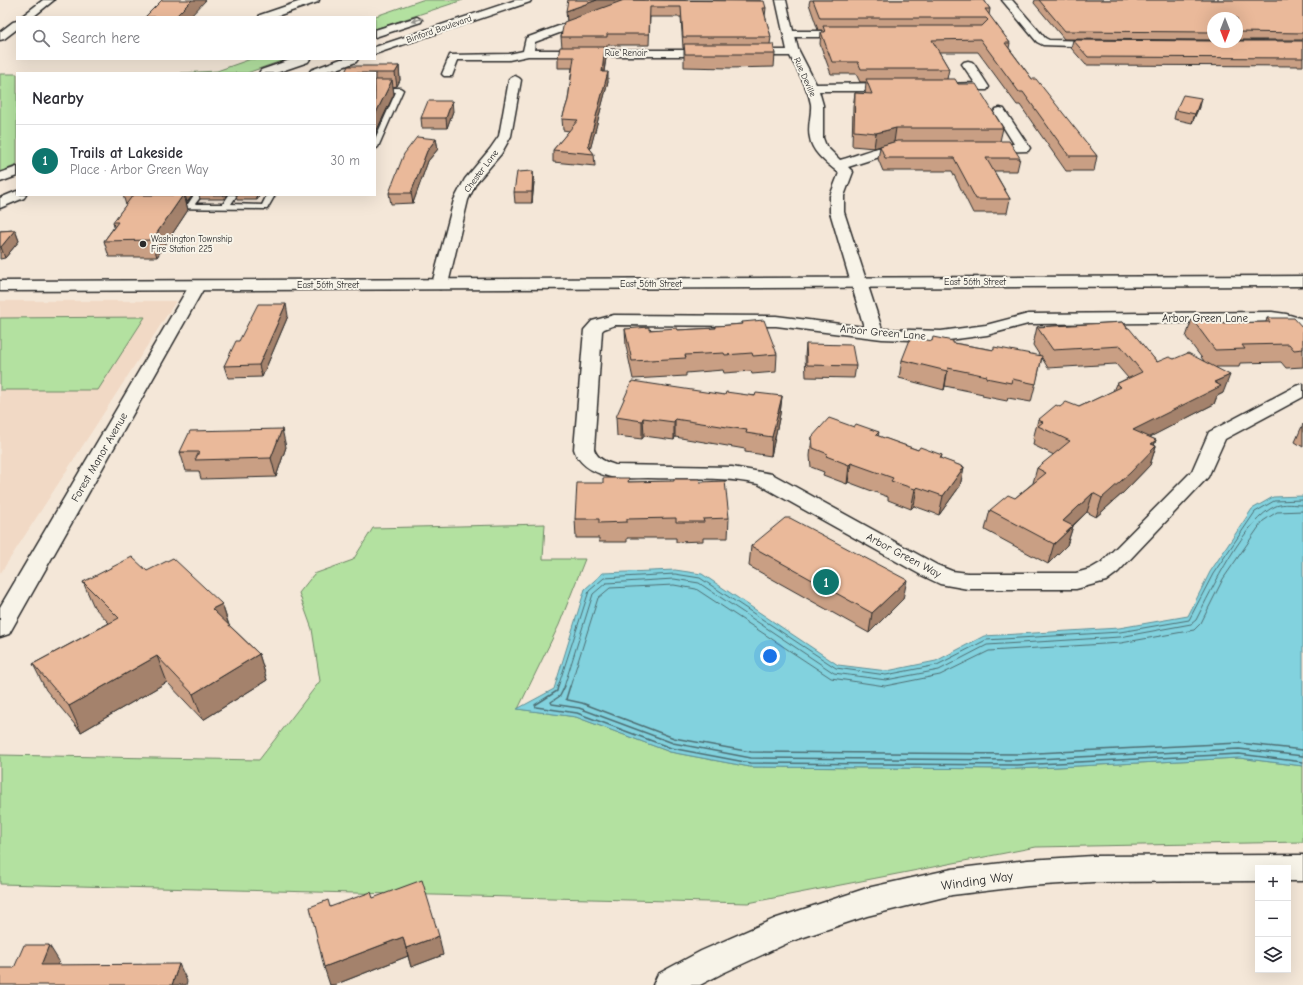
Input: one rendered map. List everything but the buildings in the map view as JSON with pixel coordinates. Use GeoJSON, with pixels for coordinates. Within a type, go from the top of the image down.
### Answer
{"type":"FeatureCollection","features":[{"type":"Feature","properties":{"kind":"street"},"geometry":{"type":"LineString","coordinates":[[27,16],[49,0]]}},
{"type":"Feature","properties":{"kind":"street"},"geometry":{"type":"LineString","coordinates":[[267,16],[314,0]]}},
{"type":"Feature","properties":{"kind":"street","name":"Binford Boulevard"},"geometry":{"type":"LineString","coordinates":[[376,51],[526,0]]}},
{"type":"Feature","properties":{"kind":"street"},"geometry":{"type":"LineString","coordinates":[[528,53],[530,40],[637,0],[650,2]]}},
{"type":"Feature","properties":{"kind":"street"},"geometry":{"type":"LineString","coordinates":[[1006,0],[1041,40],[1047,43],[1113,44]]}},
{"type":"Feature","properties":{"kind":"street","name":"Rue Deville"},"geometry":{"type":"LineString","coordinates":[[780,5],[790,34],[794,53],[812,88],[817,105],[816,138],[820,147],[828,157],[839,165]]}},
{"type":"Feature","properties":{"kind":"street","name":"Binford Boulevard"},"geometry":{"type":"LineString","coordinates":[[376,34],[430,16]]}},
{"type":"Feature","properties":{"kind":"street"},"geometry":{"type":"LineString","coordinates":[[0,37],[16,25]]}},
{"type":"Feature","properties":{"kind":"street"},"geometry":{"type":"LineString","coordinates":[[790,34],[861,34]]}},
{"type":"Feature","properties":{"kind":"street","name":"Rue Renoir"},"geometry":{"type":"LineString","coordinates":[[448,74],[454,57],[509,57],[528,53],[723,53]]}},
{"type":"Feature","properties":{"kind":"street"},"geometry":{"type":"LineString","coordinates":[[739,53],[794,53]]}},
{"type":"Feature","properties":{"kind":"street"},"geometry":{"type":"LineString","coordinates":[[268,72],[301,60]]}},
{"type":"Feature","properties":{"kind":"street"},"geometry":{"type":"LineString","coordinates":[[318,72],[349,60]]}},
{"type":"Feature","properties":{"kind":"street"},"geometry":{"type":"LineString","coordinates":[[935,87],[983,87],[968,64]]}},
{"type":"Feature","properties":{"kind":"street","name":"Chester Lane"},"geometry":{"type":"LineString","coordinates":[[440,284],[461,200],[474,177],[492,156],[502,141],[507,128],[515,80]]}},
{"type":"Feature","properties":{"kind":"street"},"geometry":{"type":"LineString","coordinates":[[812,88],[904,87]]}},
{"type":"Feature","properties":{"kind":"street"},"geometry":{"type":"LineString","coordinates":[[970,148],[1023,148],[1000,112]]}},
{"type":"Feature","properties":{"kind":"street"},"geometry":{"type":"LineString","coordinates":[[874,332],[837,212],[837,196],[846,172],[839,165],[894,148],[924,148]]}},
{"type":"Feature","properties":{"kind":"street"},"geometry":{"type":"LineString","coordinates":[[0,178],[16,171]]}},
{"type":"Feature","properties":{"kind":"street"},"geometry":{"type":"LineString","coordinates":[[0,203],[17,196]]}},
{"type":"Feature","properties":{"kind":"street","name":"East 56th Street"},"geometry":{"type":"LineString","coordinates":[[0,286],[1303,281]]}},
{"type":"Feature","properties":{"kind":"street","name":"Forest Manor Avenue"},"geometry":{"type":"LineString","coordinates":[[0,628],[197,286]]}},
{"type":"Feature","properties":{"kind":"street","name":"Arbor Green Lane"},"geometry":{"type":"LineString","coordinates":[[589,387],[593,330],[598,325],[614,320],[776,321],[908,336],[952,335],[987,330],[1028,319],[1272,317],[1303,325]]}},
{"type":"Feature","properties":{"kind":"street","name":"Arbor Green Way"},"geometry":{"type":"LineString","coordinates":[[589,387],[585,453],[592,462],[601,468],[613,471],[732,472],[765,479],[934,572],[948,578],[968,581],[1076,581],[1102,572],[1110,567],[1201,473],[1216,436],[1303,390]]}},
{"type":"Feature","properties":{"kind":"street","name":"Winding Way"},"geometry":{"type":"LineString","coordinates":[[670,985],[712,962],[785,929],[866,902],[952,882],[1028,873],[1093,869],[1303,868]]}},
{"type":"Feature","properties":{"kind":"lane"},"geometry":{"type":"LineString","coordinates":[[376,90],[400,90],[376,145]]}},
{"type":"Feature","properties":{"kind":"lane"},"geometry":{"type":"LineString","coordinates":[[165,196],[158,206],[264,207],[270,196]]}},
{"type":"Feature","properties":{"kind":"lane"},"geometry":{"type":"LineString","coordinates":[[190,206],[197,196]]}},
{"type":"Feature","properties":{"kind":"lane"},"geometry":{"type":"LineString","coordinates":[[226,206],[232,196]]}},
{"type":"Feature","properties":{"kind":"shaded area"},"geometry":{"type":"Polygon","coordinates":[[[0,301],[176,301],[0,574],[0,301]]]}},
{"type":"Feature","properties":{"kind":"green space"},"geometry":{"type":"Polygon","coordinates":[[[422,0],[463,0],[376,29],[376,16],[422,0]]]}},
{"type":"Feature","properties":{"kind":"green space"},"geometry":{"type":"Polygon","coordinates":[[[248,60],[284,60],[250,72],[198,72],[217,71],[248,60]]]}},
{"type":"Feature","properties":{"kind":"green space"},"geometry":{"type":"Polygon","coordinates":[[[0,74],[16,74],[16,165],[0,172],[0,74]]]}},
{"type":"Feature","properties":{"kind":"green space"},"geometry":{"type":"Polygon","coordinates":[[[145,317],[98,390],[0,390],[0,318],[145,317]]]}},
{"type":"Feature","properties":{"kind":"green space"},"geometry":{"type":"Polygon","coordinates":[[[545,524],[543,559],[585,559],[559,625],[518,709],[576,717],[670,752],[750,767],[1017,769],[1239,758],[1303,766],[1303,842],[1036,847],[748,903],[0,884],[0,755],[259,760],[320,681],[312,629],[299,593],[314,574],[353,560],[373,528],[545,524]]]}},
{"type":"Feature","properties":{"kind":"water"},"geometry":{"type":"Polygon","coordinates":[[[1303,496],[1303,766],[1239,758],[1017,769],[750,767],[670,752],[576,717],[517,709],[554,689],[585,589],[603,573],[675,570],[702,574],[838,665],[887,671],[936,661],[984,636],[1119,628],[1188,616],[1210,572],[1252,509],[1273,497],[1303,496]]]}},
{"type":"Feature","properties":{"kind":"place","name":"Washington Township Fire Station 225"},"geometry":{"type":"Point","coordinates":[143,244]}},
{"type":"Feature","properties":{"kind":"place","name":"Trails at Lakeside"},"geometry":{"type":"Point","coordinates":[826,582]}}]}
